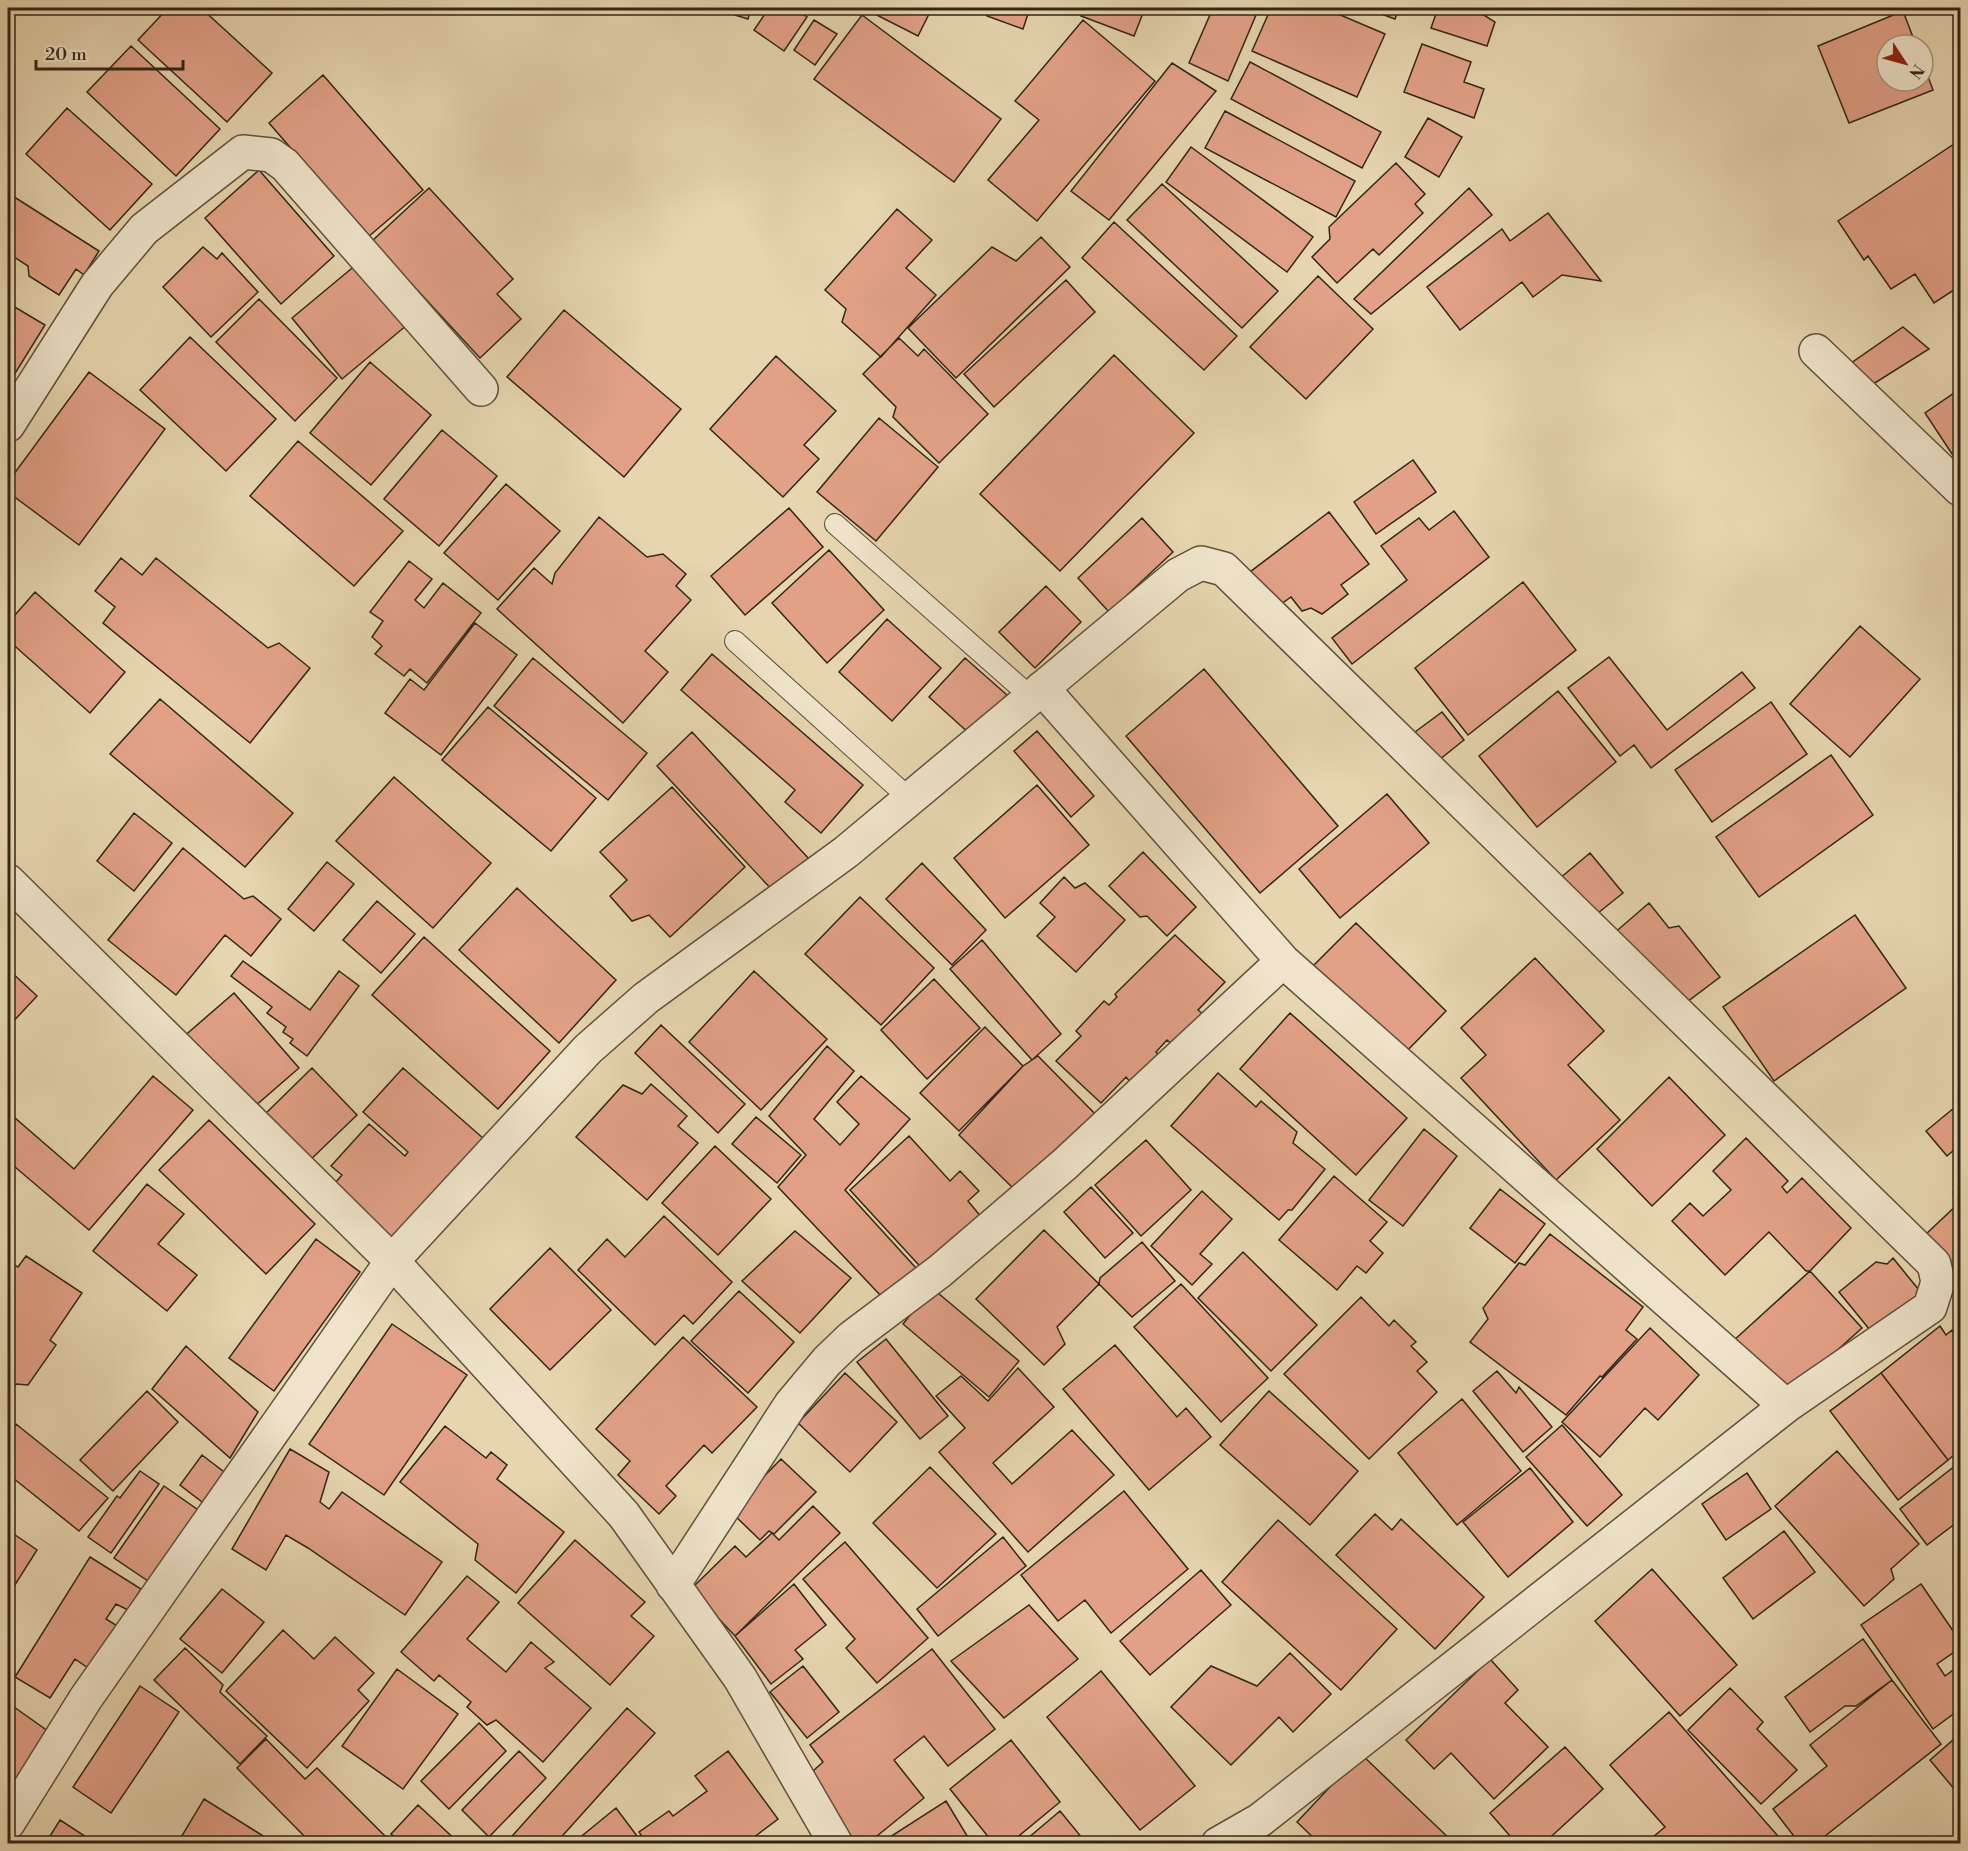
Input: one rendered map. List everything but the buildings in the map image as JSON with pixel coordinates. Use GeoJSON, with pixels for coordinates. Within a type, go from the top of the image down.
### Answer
{"type":"FeatureCollection","features":[{"type":"Feature","properties":{"kind":"street"},"geometry":{"type":"LineString","coordinates":[[8,425],[97,285],[144,229],[243,152],[271,155],[285,165],[481,388]]}},
{"type":"Feature","properties":{"kind":"street"},"geometry":{"type":"LineString","coordinates":[[1816,351],[1960,489]]}},
{"type":"Feature","properties":{"kind":"street"},"geometry":{"type":"LineString","coordinates":[[8,1823],[86,1698],[392,1262],[588,1049],[646,998],[846,852],[1178,575],[1202,563],[1224,569],[1934,1264],[1938,1282],[1930,1307],[1786,1406],[1260,1820],[1218,1844]]}},
{"type":"Feature","properties":{"kind":"street"},"geometry":{"type":"LineString","coordinates":[[1037,693],[1283,961],[1786,1406]]}},
{"type":"Feature","properties":{"kind":"street"},"geometry":{"type":"LineString","coordinates":[[8,881],[392,1262],[624,1515],[740,1678],[837,1844]]}},
{"type":"Feature","properties":{"kind":"street"},"geometry":{"type":"LineString","coordinates":[[674,1586],[791,1404],[827,1361],[851,1338],[940,1271],[1065,1164],[1283,961]]}},
{"type":"Feature","properties":{"kind":"lane"},"geometry":{"type":"LineString","coordinates":[[835,525],[1037,693]]}},
{"type":"Feature","properties":{"kind":"lane"},"geometry":{"type":"LineString","coordinates":[[735,641],[910,799]]}}]}
